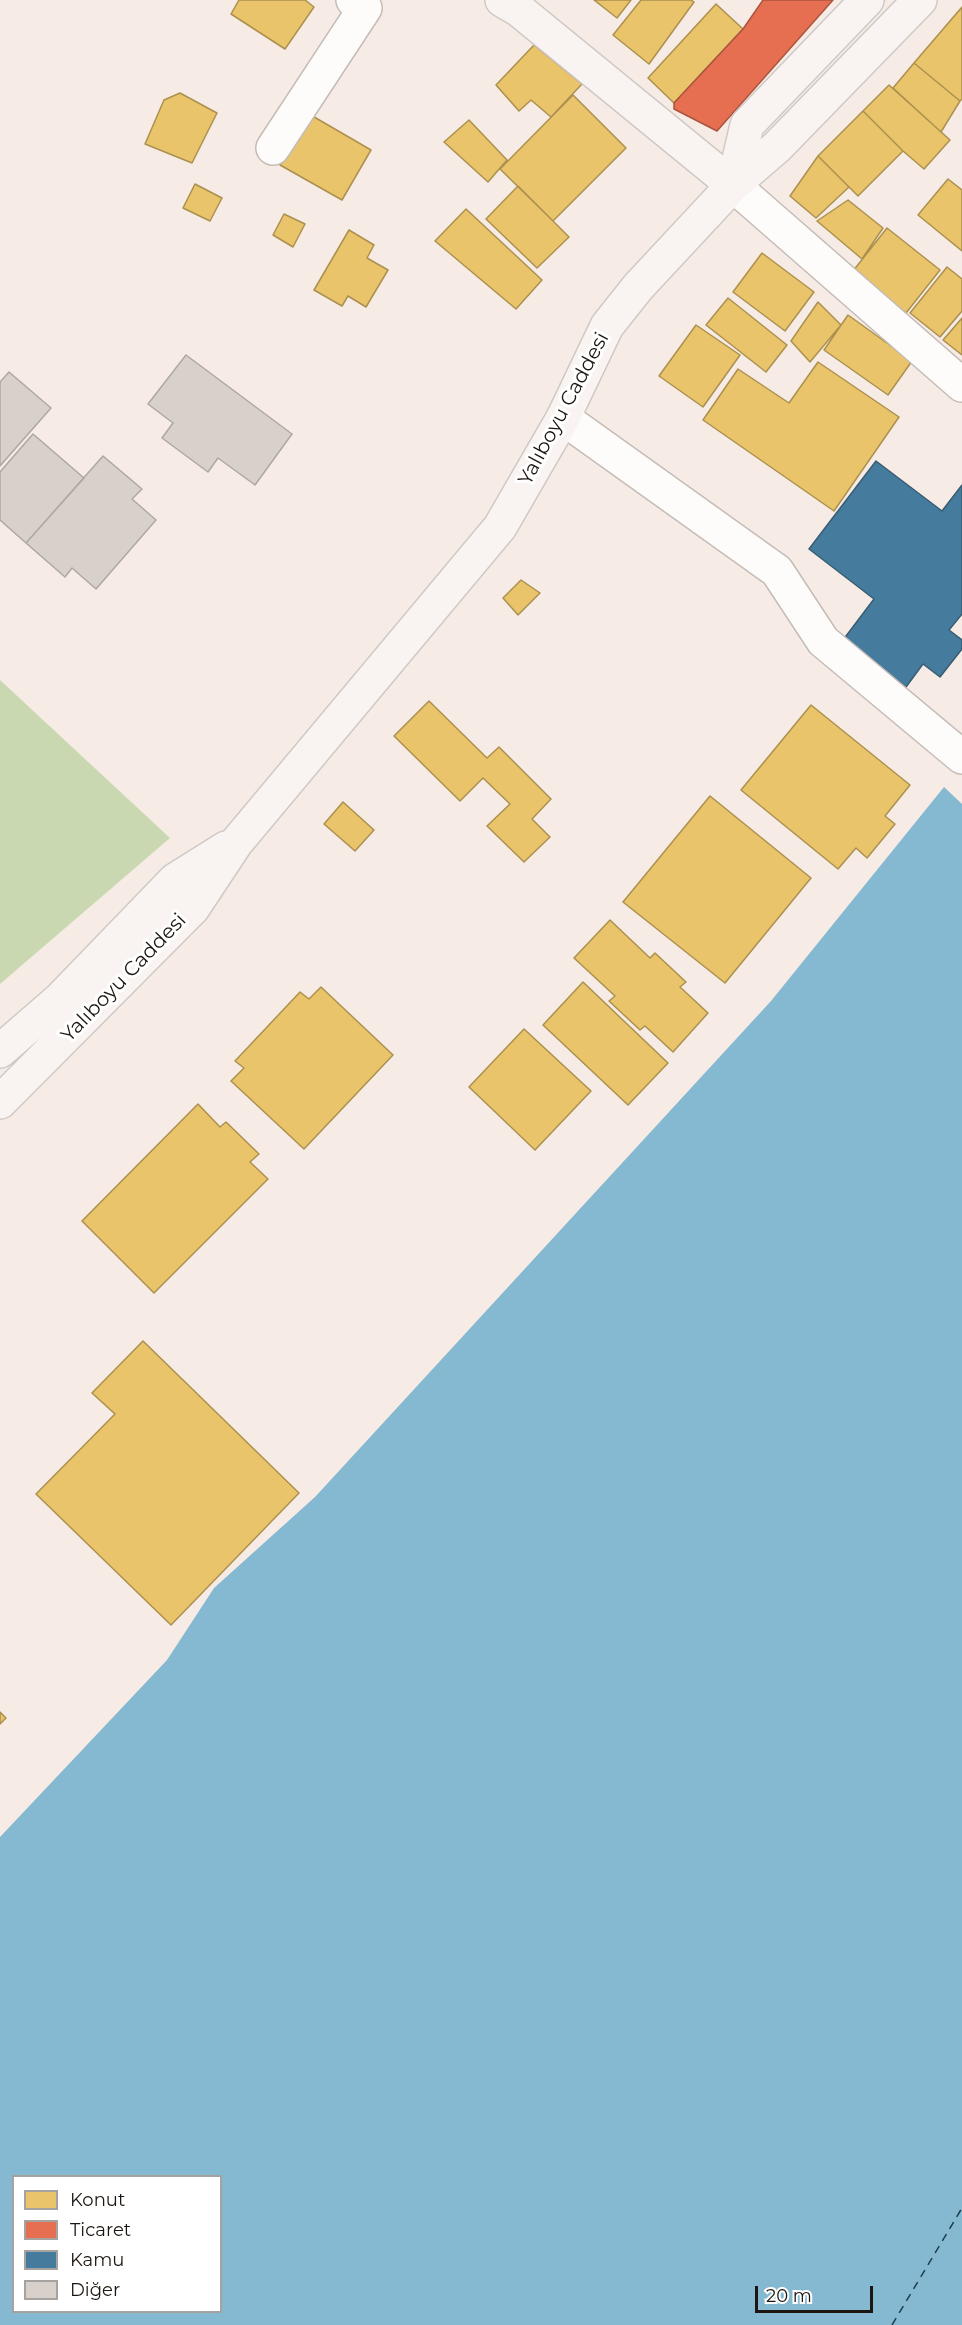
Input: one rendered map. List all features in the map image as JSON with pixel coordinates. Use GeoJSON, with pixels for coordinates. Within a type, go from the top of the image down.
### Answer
{"type":"FeatureCollection","features":[{"type":"Feature","properties":{"kind":"main road"},"geometry":{"type":"LineString","coordinates":[[516,3],[733,185],[747,125],[867,0]]}},
{"type":"Feature","properties":{"kind":"main road","name":"Yalıboyu Caddesi"},"geometry":{"type":"LineString","coordinates":[[0,1102],[192,908],[236,843],[500,527],[563,418],[607,326],[638,287],[733,185],[777,147],[920,0]]}},
{"type":"Feature","properties":{"kind":"main road","name":"Yalıboyu Caddesi"},"geometry":{"type":"LineString","coordinates":[[0,1051],[60,999],[175,880],[236,843]]}},
{"type":"Feature","properties":{"kind":"street"},"geometry":{"type":"LineString","coordinates":[[273,148],[365,8],[353,0]]}},
{"type":"Feature","properties":{"kind":"street"},"geometry":{"type":"LineString","coordinates":[[733,185],[962,386]]}},
{"type":"Feature","properties":{"kind":"street"},"geometry":{"type":"LineString","coordinates":[[563,418],[777,571],[823,641],[962,757]]}},
{"type":"Feature","properties":{"kind":"green space"},"geometry":{"type":"Polygon","coordinates":[[[0,680],[170,838],[0,984],[0,680]]]}},
{"type":"Feature","properties":{"kind":"water"},"geometry":{"type":"Polygon","coordinates":[[[944,787],[962,804],[962,2325],[0,2325],[0,1837],[167,1660],[214,1588],[315,1497],[771,1001],[944,787]]]}},
{"type":"Feature","properties":{"kind":"building: Konut"},"geometry":{"type":"Polygon","coordinates":[[[239,0],[305,0],[314,7],[285,49],[231,14],[239,0]]]}},
{"type":"Feature","properties":{"kind":"building: Konut"},"geometry":{"type":"Polygon","coordinates":[[[594,0],[631,0],[617,18],[594,0]]]}},
{"type":"Feature","properties":{"kind":"building: Konut"},"geometry":{"type":"Polygon","coordinates":[[[641,0],[691,0],[694,2],[649,64],[613,35],[641,0]]]}},
{"type":"Feature","properties":{"kind":"building: Konut"},"geometry":{"type":"Polygon","coordinates":[[[716,4],[743,29],[674,103],[648,78],[716,4]]]}},
{"type":"Feature","properties":{"kind":"building: Konut"},"geometry":{"type":"Polygon","coordinates":[[[962,7],[962,99],[960,101],[914,63],[962,7]]]}},
{"type":"Feature","properties":{"kind":"building: Konut"},"geometry":{"type":"Polygon","coordinates":[[[534,45],[582,84],[551,117],[531,100],[519,111],[496,85],[534,45]]]}},
{"type":"Feature","properties":{"kind":"building: Konut"},"geometry":{"type":"Polygon","coordinates":[[[914,63],[960,101],[941,132],[893,88],[914,63]]]}},
{"type":"Feature","properties":{"kind":"building: Konut"},"geometry":{"type":"Polygon","coordinates":[[[889,85],[950,140],[924,169],[863,111],[889,85]]]}},
{"type":"Feature","properties":{"kind":"building: Konut"},"geometry":{"type":"Polygon","coordinates":[[[180,93],[217,113],[192,163],[145,144],[164,100],[180,93]]]}},
{"type":"Feature","properties":{"kind":"building: Konut"},"geometry":{"type":"Polygon","coordinates":[[[573,95],[626,148],[553,221],[500,169],[573,95]]]}},
{"type":"Feature","properties":{"kind":"building: Konut"},"geometry":{"type":"Polygon","coordinates":[[[863,111],[903,151],[858,196],[818,156],[863,111]]]}},
{"type":"Feature","properties":{"kind":"building: Konut"},"geometry":{"type":"Polygon","coordinates":[[[309,114],[371,150],[342,200],[280,165],[309,114]]]}},
{"type":"Feature","properties":{"kind":"building: Konut"},"geometry":{"type":"Polygon","coordinates":[[[469,120],[507,160],[488,182],[444,142],[469,120]]]}},
{"type":"Feature","properties":{"kind":"building: Konut"},"geometry":{"type":"Polygon","coordinates":[[[818,156],[849,187],[816,218],[790,196],[818,156]]]}},
{"type":"Feature","properties":{"kind":"building: Konut"},"geometry":{"type":"Polygon","coordinates":[[[948,179],[962,190],[962,251],[918,215],[948,179]]]}},
{"type":"Feature","properties":{"kind":"building: Konut"},"geometry":{"type":"Polygon","coordinates":[[[195,184],[222,198],[210,221],[183,208],[195,184]]]}},
{"type":"Feature","properties":{"kind":"building: Konut"},"geometry":{"type":"Polygon","coordinates":[[[518,186],[569,237],[537,268],[486,219],[518,186]]]}},
{"type":"Feature","properties":{"kind":"building: Konut"},"geometry":{"type":"Polygon","coordinates":[[[848,200],[883,228],[862,259],[817,221],[848,200]]]}},
{"type":"Feature","properties":{"kind":"building: Konut"},"geometry":{"type":"Polygon","coordinates":[[[466,209],[542,280],[516,309],[435,241],[466,209]]]}},
{"type":"Feature","properties":{"kind":"building: Konut"},"geometry":{"type":"Polygon","coordinates":[[[284,214],[305,224],[293,247],[273,235],[284,214]]]}},
{"type":"Feature","properties":{"kind":"building: Konut"},"geometry":{"type":"Polygon","coordinates":[[[887,228],[940,270],[906,313],[853,271],[887,228]]]}},
{"type":"Feature","properties":{"kind":"building: Konut"},"geometry":{"type":"Polygon","coordinates":[[[349,230],[374,245],[367,258],[388,270],[366,307],[348,296],[342,306],[314,290],[349,230]]]}},
{"type":"Feature","properties":{"kind":"building: Konut"},"geometry":{"type":"Polygon","coordinates":[[[762,253],[814,292],[785,331],[733,292],[762,253]]]}},
{"type":"Feature","properties":{"kind":"building: Konut"},"geometry":{"type":"Polygon","coordinates":[[[947,267],[962,279],[962,311],[940,337],[910,313],[947,267]]]}},
{"type":"Feature","properties":{"kind":"building: Konut"},"geometry":{"type":"Polygon","coordinates":[[[728,298],[787,345],[766,372],[706,325],[728,298]]]}},
{"type":"Feature","properties":{"kind":"building: Konut"},"geometry":{"type":"Polygon","coordinates":[[[818,302],[841,325],[810,362],[791,341],[818,302]]]}},
{"type":"Feature","properties":{"kind":"building: Konut"},"geometry":{"type":"Polygon","coordinates":[[[848,315],[912,361],[888,395],[824,350],[848,315]]]}},
{"type":"Feature","properties":{"kind":"building: Konut"},"geometry":{"type":"Polygon","coordinates":[[[962,318],[962,355],[943,340],[962,318]]]}},
{"type":"Feature","properties":{"kind":"building: Konut"},"geometry":{"type":"Polygon","coordinates":[[[696,325],[740,355],[703,407],[659,376],[696,325]]]}},
{"type":"Feature","properties":{"kind":"building: Konut"},"geometry":{"type":"Polygon","coordinates":[[[818,362],[899,417],[834,511],[703,420],[738,369],[789,403],[818,362]]]}},
{"type":"Feature","properties":{"kind":"building: Konut"},"geometry":{"type":"Polygon","coordinates":[[[521,580],[540,593],[518,615],[503,598],[521,580]]]}},
{"type":"Feature","properties":{"kind":"building: Konut"},"geometry":{"type":"Polygon","coordinates":[[[429,701],[487,758],[499,747],[551,799],[532,819],[550,837],[524,862],[487,826],[510,804],[483,778],[460,801],[394,736],[429,701]]]}},
{"type":"Feature","properties":{"kind":"building: Konut"},"geometry":{"type":"Polygon","coordinates":[[[811,705],[910,785],[885,816],[895,824],[867,858],[856,848],[838,869],[741,790],[811,705]]]}},
{"type":"Feature","properties":{"kind":"building: Konut"},"geometry":{"type":"Polygon","coordinates":[[[710,796],[811,878],[725,983],[623,902],[710,796]]]}},
{"type":"Feature","properties":{"kind":"building: Konut"},"geometry":{"type":"Polygon","coordinates":[[[343,802],[374,830],[355,851],[324,824],[343,802]]]}},
{"type":"Feature","properties":{"kind":"building: Konut"},"geometry":{"type":"Polygon","coordinates":[[[610,920],[650,958],[655,953],[686,982],[680,987],[708,1013],[673,1052],[645,1026],[640,1030],[609,1001],[615,996],[574,958],[610,920]]]}},
{"type":"Feature","properties":{"kind":"building: Konut"},"geometry":{"type":"Polygon","coordinates":[[[583,982],[668,1063],[628,1105],[543,1025],[583,982]]]}},
{"type":"Feature","properties":{"kind":"building: Konut"},"geometry":{"type":"Polygon","coordinates":[[[321,987],[393,1055],[304,1149],[231,1081],[244,1068],[235,1061],[300,992],[309,999],[321,987]]]}},
{"type":"Feature","properties":{"kind":"building: Konut"},"geometry":{"type":"Polygon","coordinates":[[[524,1029],[591,1091],[535,1150],[469,1087],[524,1029]]]}},
{"type":"Feature","properties":{"kind":"building: Konut"},"geometry":{"type":"Polygon","coordinates":[[[198,1104],[220,1127],[226,1122],[259,1154],[250,1162],[268,1179],[154,1293],[82,1221],[198,1104]]]}},
{"type":"Feature","properties":{"kind":"building: Konut"},"geometry":{"type":"Polygon","coordinates":[[[143,1341],[299,1493],[171,1625],[36,1494],[115,1414],[92,1393],[143,1341]]]}},
{"type":"Feature","properties":{"kind":"building: Konut"},"geometry":{"type":"Polygon","coordinates":[[[0,1712],[6,1718],[0,1724],[0,1712]]]}},
{"type":"Feature","properties":{"kind":"building: Ticaret"},"geometry":{"type":"Polygon","coordinates":[[[763,0],[833,0],[717,131],[674,109],[674,103],[743,29],[763,0]]]}},
{"type":"Feature","properties":{"kind":"building: Kamu"},"geometry":{"type":"Polygon","coordinates":[[[876,461],[942,511],[962,485],[962,614],[949,630],[962,640],[962,649],[940,677],[923,664],[906,687],[843,640],[874,599],[809,549],[876,461]]]}},
{"type":"Feature","properties":{"kind":"building: Diğer"},"geometry":{"type":"Polygon","coordinates":[[[186,355],[292,434],[255,485],[218,458],[208,472],[162,438],[173,423],[148,404],[186,355]]]}},
{"type":"Feature","properties":{"kind":"building: Diğer"},"geometry":{"type":"Polygon","coordinates":[[[9,372],[51,408],[0,466],[0,382],[9,372]]]}},
{"type":"Feature","properties":{"kind":"building: Diğer"},"geometry":{"type":"Polygon","coordinates":[[[33,434],[84,478],[26,543],[0,520],[0,472],[33,434]]]}},
{"type":"Feature","properties":{"kind":"building: Diğer"},"geometry":{"type":"Polygon","coordinates":[[[103,456],[142,489],[132,499],[156,520],[96,589],[72,568],[65,577],[26,543],[103,456]]]}},
{"type":"Feature","properties":{"kind":"ferry route"},"geometry":{"type":"LineString","coordinates":[[892,2325],[962,2208]]}}]}
